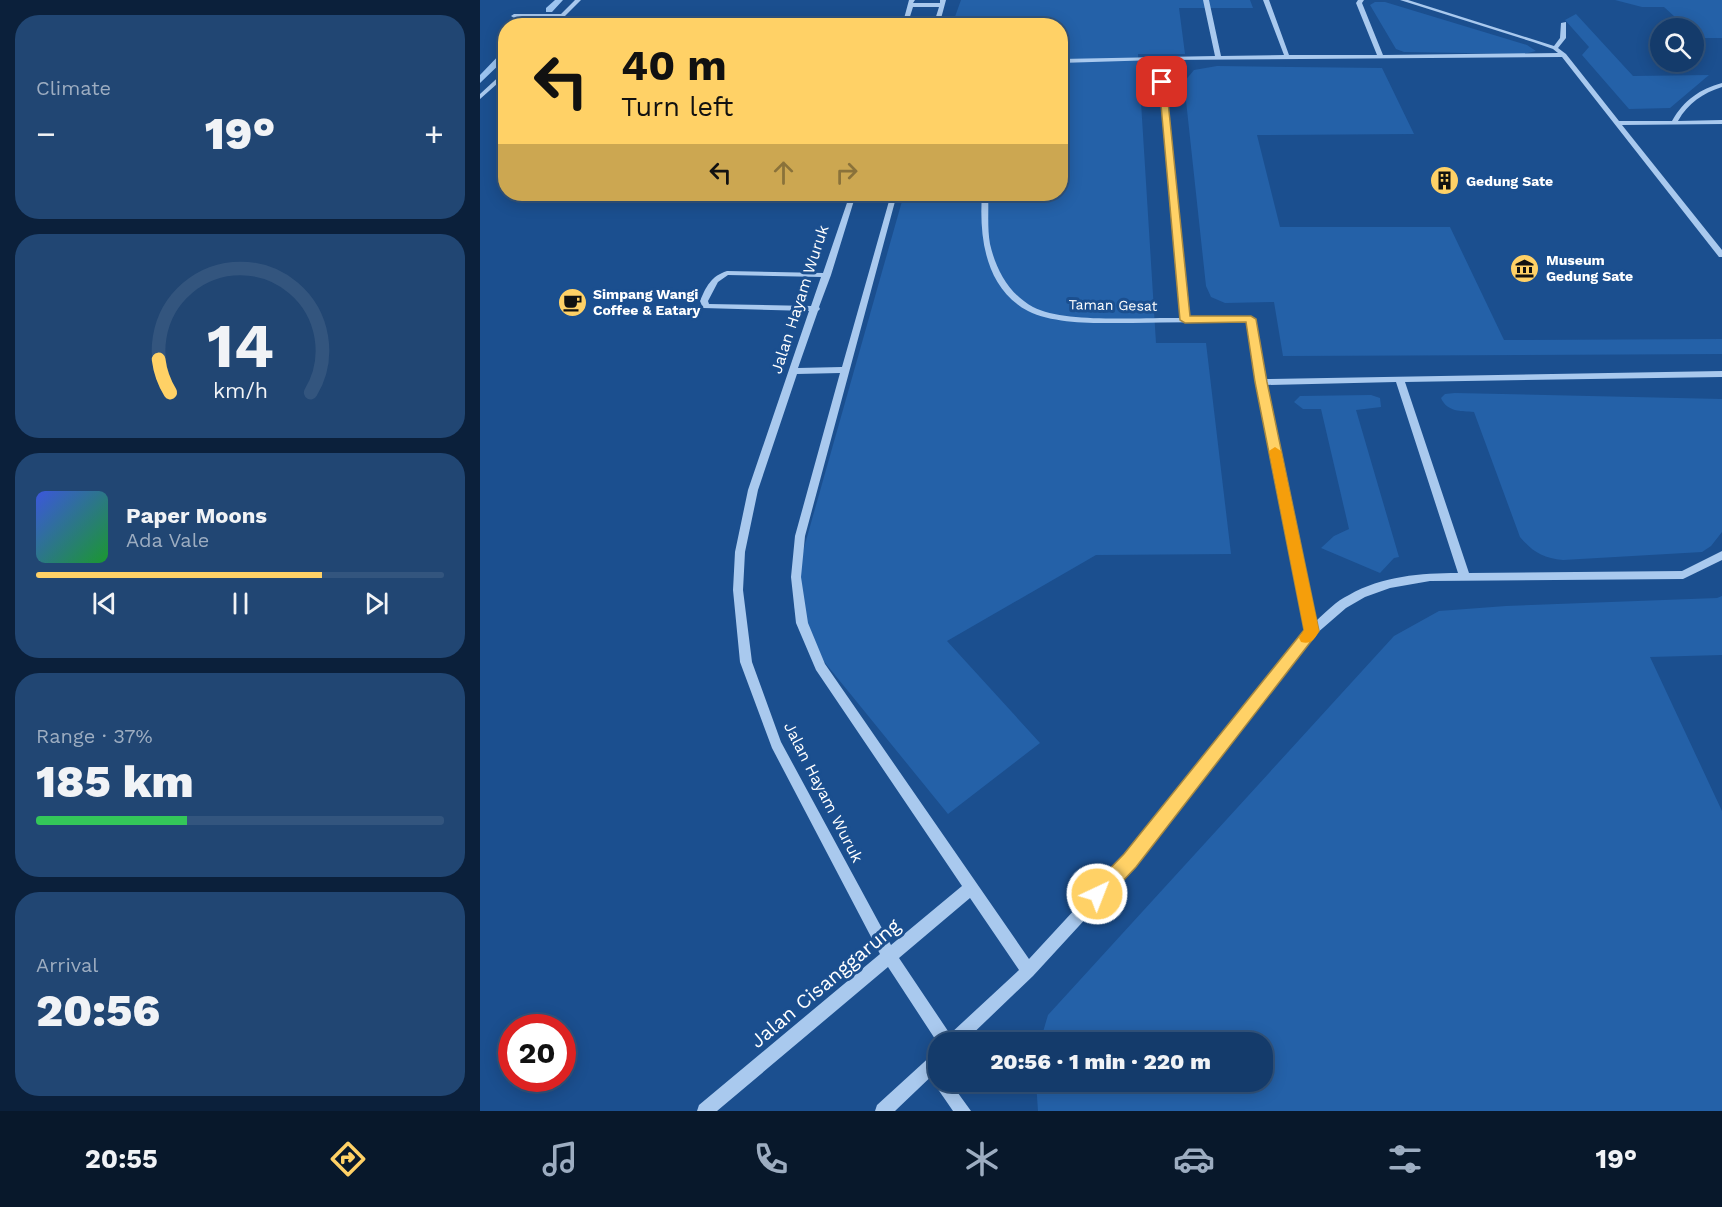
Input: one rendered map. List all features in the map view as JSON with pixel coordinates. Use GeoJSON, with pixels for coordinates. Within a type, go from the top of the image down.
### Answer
{"type":"FeatureCollection","features":[{"type":"Feature","properties":{"kind":"street"},"geometry":{"type":"LineString","coordinates":[[514,16],[562,16],[578,0]]}},
{"type":"Feature","properties":{"kind":"street"},"geometry":{"type":"LineString","coordinates":[[1206,0],[1218,57]]}},
{"type":"Feature","properties":{"kind":"street"},"geometry":{"type":"LineString","coordinates":[[1266,0],[1287,57]]}},
{"type":"Feature","properties":{"kind":"street"},"geometry":{"type":"LineString","coordinates":[[1361,0],[1359,3],[1380,55]]}},
{"type":"Feature","properties":{"kind":"street"},"geometry":{"type":"LineString","coordinates":[[1403,0],[1555,48],[1564,55],[1721,252]]}},
{"type":"Feature","properties":{"kind":"street"},"geometry":{"type":"LineString","coordinates":[[906,18],[911,2],[942,2],[938,18]]}},
{"type":"Feature","properties":{"kind":"street"},"geometry":{"type":"LineString","coordinates":[[1555,48],[1563,38],[1564,24]]}},
{"type":"Feature","properties":{"kind":"street"},"geometry":{"type":"LineString","coordinates":[[1068,61],[1380,55],[1564,55]]}},
{"type":"Feature","properties":{"kind":"street"},"geometry":{"type":"LineString","coordinates":[[1160,58],[1185,320]]}},
{"type":"Feature","properties":{"kind":"street"},"geometry":{"type":"LineString","coordinates":[[480,97],[498,80]]}},
{"type":"Feature","properties":{"kind":"street"},"geometry":{"type":"LineString","coordinates":[[1674,123],[1681,109],[1691,98],[1722,85]]}},
{"type":"Feature","properties":{"kind":"street"},"geometry":{"type":"LineString","coordinates":[[1619,123],[1722,122]]}},
{"type":"Feature","properties":{"kind":"street","name":"Jalan Hayam Wuruk"},"geometry":{"type":"LineString","coordinates":[[851,201],[753,490],[740,552],[738,590],[746,662],[776,744],[889,956],[939,1032]]}},
{"type":"Feature","properties":{"kind":"street"},"geometry":{"type":"LineString","coordinates":[[892,201],[800,536],[796,577],[802,623],[820,667],[1028,971]]}},
{"type":"Feature","properties":{"kind":"street","name":"Taman Gesat"},"geometry":{"type":"LineString","coordinates":[[984,201],[986,250],[991,263],[1007,290],[1032,310],[1072,319],[1251,319],[1261,382]]}},
{"type":"Feature","properties":{"kind":"street"},"geometry":{"type":"LineString","coordinates":[[816,309],[715,307],[706,306],[704,301],[712,283],[719,276],[727,273],[827,275]]}},
{"type":"Feature","properties":{"kind":"street"},"geometry":{"type":"LineString","coordinates":[[795,371],[846,370]]}},
{"type":"Feature","properties":{"kind":"street"},"geometry":{"type":"LineString","coordinates":[[1312,631],[1261,382],[1722,374]]}},
{"type":"Feature","properties":{"kind":"street"},"geometry":{"type":"LineString","coordinates":[[1400,380],[1465,577]]}},
{"type":"Feature","properties":{"kind":"street"},"geometry":{"type":"LineString","coordinates":[[964,1032],[1028,971],[1130,861],[1312,631],[1351,599],[1378,587],[1403,580],[1430,577],[1683,575],[1722,555]]}},
{"type":"Feature","properties":{"kind":"street","name":"Jalan Cisanggarung"},"geometry":{"type":"LineString","coordinates":[[705,1111],[972,887]]}},
{"type":"Feature","properties":{"kind":"street"},"geometry":{"type":"LineString","coordinates":[[883,1111],[928,1078]]}},
{"type":"Feature","properties":{"kind":"street"},"geometry":{"type":"LineString","coordinates":[[951,1092],[963,1111]]}},
{"type":"Feature","properties":{"kind":"shaded area"},"geometry":{"type":"Polygon","coordinates":[[[961,0],[1250,0],[1253,8],[1179,8],[1185,54],[1138,54],[1156,343],[1206,343],[1231,554],[1096,555],[947,641],[1040,743],[948,814],[813,648],[794,607],[796,576],[902,201],[1068,201],[1068,18],[955,18],[961,0]]]}},
{"type":"Feature","properties":{"kind":"shaded area"},"geometry":{"type":"Polygon","coordinates":[[[1615,0],[1722,0],[1722,38],[1704,38],[1704,18],[1676,18],[1664,7],[1642,7],[1615,0]]]}},
{"type":"Feature","properties":{"kind":"shaded area"},"geometry":{"type":"Polygon","coordinates":[[[1375,2],[1385,2],[1527,45],[1536,51],[1524,54],[1404,52],[1396,49],[1370,5],[1375,2]]]}},
{"type":"Feature","properties":{"kind":"shaded area"},"geometry":{"type":"Polygon","coordinates":[[[1576,14],[1633,76],[1709,75],[1670,108],[1629,109],[1582,55],[1589,47],[1565,20],[1576,14]]]}},
{"type":"Feature","properties":{"kind":"shaded area"},"geometry":{"type":"Polygon","coordinates":[[[1217,66],[1382,68],[1414,134],[1257,135],[1280,227],[1450,227],[1504,340],[1722,339],[1722,354],[1283,356],[1274,302],[1225,303],[1211,297],[1206,286],[1184,82],[1194,70],[1217,66]]]}},
{"type":"Feature","properties":{"kind":"shaded area"},"geometry":{"type":"Polygon","coordinates":[[[1445,394],[1722,399],[1722,532],[1711,546],[1702,552],[1563,560],[1539,553],[1529,547],[1520,537],[1474,412],[1451,408],[1441,398],[1445,394]]]}},
{"type":"Feature","properties":{"kind":"shaded area"},"geometry":{"type":"Polygon","coordinates":[[[1371,395],[1380,398],[1381,407],[1356,410],[1399,557],[1394,558],[1380,573],[1321,548],[1334,536],[1349,529],[1321,409],[1303,409],[1294,402],[1300,396],[1371,395]]]}},
{"type":"Feature","properties":{"kind":"shaded area"},"geometry":{"type":"Polygon","coordinates":[[[1722,596],[1722,655],[1650,657],[1722,811],[1722,1111],[1038,1111],[1037,1092],[1273,1092],[1273,1032],[1043,1032],[1048,1015],[1394,636],[1439,611],[1506,606],[1722,596]]]}},
{"type":"Feature","properties":{"kind":"waterway"},"geometry":{"type":"LineString","coordinates":[[549,10],[559,0]]}},
{"type":"Feature","properties":{"kind":"waterway"},"geometry":{"type":"LineString","coordinates":[[480,80],[498,61]]}},
{"type":"Feature","properties":{"kind":"slow traffic"},"geometry":{"type":"LineString","coordinates":[[1275,451],[1312,631],[1306,638]]}},
{"type":"Feature","properties":{"kind":"place","name":"Gedung Sate"},"geometry":{"type":"Point","coordinates":[1445,181]}},
{"type":"Feature","properties":{"kind":"place","name":"Museum Gedung Sate"},"geometry":{"type":"Point","coordinates":[1525,268]}},
{"type":"Feature","properties":{"kind":"place","name":"Simpang Wangi Coffee & Eatary"},"geometry":{"type":"Point","coordinates":[572,302]}},
{"type":"Feature","properties":{"kind":"route"},"geometry":{"type":"LineString","coordinates":[[1097,894],[1130,861],[1312,631],[1261,382],[1251,319],[1185,320],[1162,82]]}}]}
